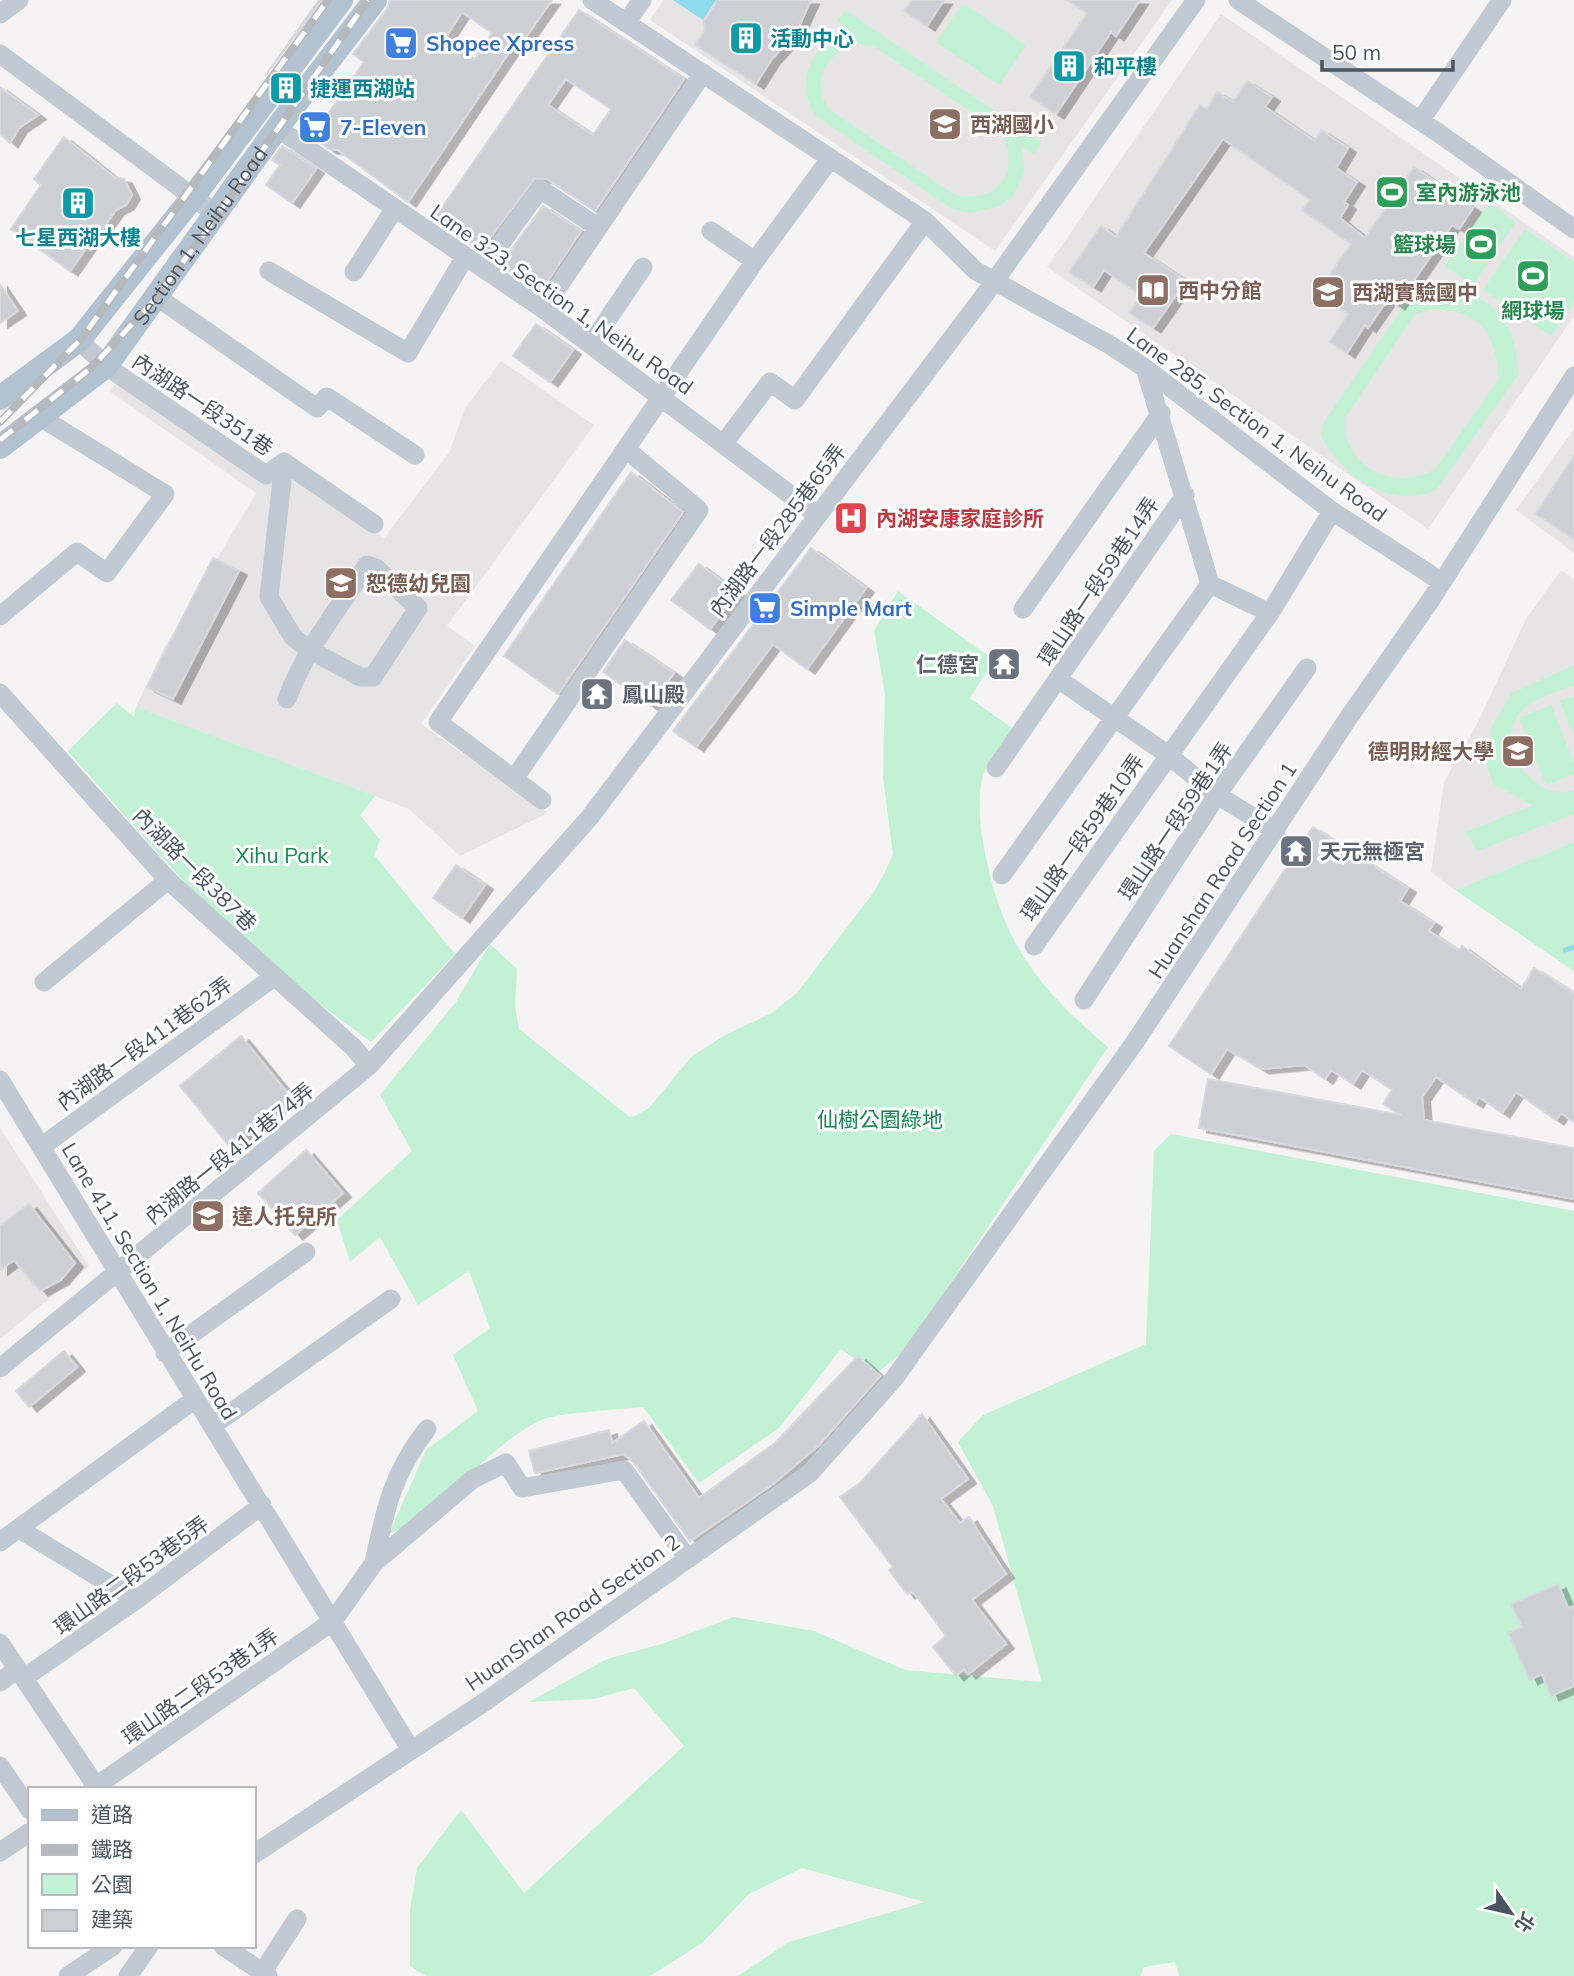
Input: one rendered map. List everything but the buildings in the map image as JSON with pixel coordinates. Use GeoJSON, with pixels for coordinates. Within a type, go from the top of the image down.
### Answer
{"type":"FeatureCollection","features":[{"type":"Feature","properties":{"kind":"main road","name":"Section 1, Neihu Road"},"geometry":{"type":"LineString","coordinates":[[0,398],[79,341],[193,197],[341,0]]}},
{"type":"Feature","properties":{"kind":"main road","name":"Section 1, Neihu Road"},"geometry":{"type":"LineString","coordinates":[[0,447],[106,366],[276,128],[375,0]]}},
{"type":"Feature","properties":{"kind":"street"},"geometry":{"type":"LineString","coordinates":[[0,14],[19,0]]}},
{"type":"Feature","properties":{"kind":"street","name":"Lane 285, Section 1, Neihu Road"},"geometry":{"type":"LineString","coordinates":[[592,0],[925,222],[976,271],[1110,345],[1145,368],[1332,511],[1442,582]]}},
{"type":"Feature","properties":{"kind":"street"},"geometry":{"type":"LineString","coordinates":[[626,23],[642,0]]}},
{"type":"Feature","properties":{"kind":"street","name":"內湖路一段285巷65弄"},"geometry":{"type":"LineString","coordinates":[[369,1066],[590,817],[816,514],[994,282],[1196,0]]}},
{"type":"Feature","properties":{"kind":"street"},"geometry":{"type":"LineString","coordinates":[[1238,0],[1574,229]]}},
{"type":"Feature","properties":{"kind":"street"},"geometry":{"type":"LineString","coordinates":[[1419,121],[1502,0]]}},
{"type":"Feature","properties":{"kind":"street"},"geometry":{"type":"LineString","coordinates":[[0,54],[216,214]]}},
{"type":"Feature","properties":{"kind":"street"},"geometry":{"type":"LineString","coordinates":[[543,309],[596,226],[703,74]]}},
{"type":"Feature","properties":{"kind":"street","name":"Lane 323, Section 1, Neihu Road"},"geometry":{"type":"LineString","coordinates":[[276,128],[543,309],[663,396],[816,514]]}},
{"type":"Feature","properties":{"kind":"street"},"geometry":{"type":"LineString","coordinates":[[542,800],[438,722],[755,261],[830,159]]}},
{"type":"Feature","properties":{"kind":"street"},"geometry":{"type":"LineString","coordinates":[[483,268],[540,188],[596,226]]}},
{"type":"Feature","properties":{"kind":"street"},"geometry":{"type":"LineString","coordinates":[[354,272],[395,208]]}},
{"type":"Feature","properties":{"kind":"street"},"geometry":{"type":"LineString","coordinates":[[724,443],[770,382],[795,400],[925,222]]}},
{"type":"Feature","properties":{"kind":"street"},"geometry":{"type":"LineString","coordinates":[[711,231],[755,261]]}},
{"type":"Feature","properties":{"kind":"street"},"geometry":{"type":"LineString","coordinates":[[270,271],[408,353],[466,257]]}},
{"type":"Feature","properties":{"kind":"street"},"geometry":{"type":"LineString","coordinates":[[591,344],[643,267]]}},
{"type":"Feature","properties":{"kind":"street"},"geometry":{"type":"LineString","coordinates":[[157,297],[317,408],[327,397],[415,455]]}},
{"type":"Feature","properties":{"kind":"street","name":"內湖路一段351巷"},"geometry":{"type":"LineString","coordinates":[[79,341],[106,366],[267,475],[284,462],[374,524]]}},
{"type":"Feature","properties":{"kind":"street","name":"環山路一段59巷14弄"},"geometry":{"type":"LineString","coordinates":[[996,768],[1185,495],[1145,368]]}},
{"type":"Feature","properties":{"kind":"street","name":"Huanshan Road Section 1"},"geometry":{"type":"LineString","coordinates":[[893,1380],[1135,1042],[1347,720],[1442,582],[1574,376]]}},
{"type":"Feature","properties":{"kind":"street"},"geometry":{"type":"LineString","coordinates":[[1023,609],[1161,413]]}},
{"type":"Feature","properties":{"kind":"street"},"geometry":{"type":"LineString","coordinates":[[0,616],[76,552],[107,573],[165,494],[40,417]]}},
{"type":"Feature","properties":{"kind":"street"},"geometry":{"type":"LineString","coordinates":[[514,779],[699,510],[627,450]]}},
{"type":"Feature","properties":{"kind":"street"},"geometry":{"type":"LineString","coordinates":[[284,462],[269,597],[293,637],[310,650],[360,677],[373,677],[418,608],[376,568],[367,565],[310,650],[300,665],[287,699]]}},
{"type":"Feature","properties":{"kind":"street"},"geometry":{"type":"LineString","coordinates":[[1185,495],[1210,584],[1270,613]]}},
{"type":"Feature","properties":{"kind":"street","name":"環山路一段59巷10弄"},"geometry":{"type":"LineString","coordinates":[[1034,946],[1167,754],[1270,613],[1332,511]]}},
{"type":"Feature","properties":{"kind":"street"},"geometry":{"type":"LineString","coordinates":[[1002,875],[1210,584]]}},
{"type":"Feature","properties":{"kind":"street","name":"環山路一段59巷1弄"},"geometry":{"type":"LineString","coordinates":[[1084,1000],[1217,794],[1307,668]]}},
{"type":"Feature","properties":{"kind":"street"},"geometry":{"type":"LineString","coordinates":[[1058,679],[1167,754],[1217,794],[1276,831]]}},
{"type":"Feature","properties":{"kind":"street","name":"內湖路一段387巷"},"geometry":{"type":"LineString","coordinates":[[0,693],[168,880],[353,1047],[369,1066]]}},
{"type":"Feature","properties":{"kind":"street"},"geometry":{"type":"LineString","coordinates":[[44,982],[168,880]]}},
{"type":"Feature","properties":{"kind":"street","name":"內湖路一段411巷62弄"},"geometry":{"type":"LineString","coordinates":[[41,1147],[274,977]]}},
{"type":"Feature","properties":{"kind":"street","name":"內湖路一段411巷74弄"},"geometry":{"type":"LineString","coordinates":[[0,1368],[369,1066]]}},
{"type":"Feature","properties":{"kind":"street","name":"Lane 411, Section 1, NeiHu Road"},"geometry":{"type":"LineString","coordinates":[[0,1080],[165,1353],[262,1505],[411,1750]]}},
{"type":"Feature","properties":{"kind":"street"},"geometry":{"type":"LineString","coordinates":[[165,1353],[306,1252]]}},
{"type":"Feature","properties":{"kind":"street"},"geometry":{"type":"LineString","coordinates":[[212,1426],[391,1299]]}},
{"type":"Feature","properties":{"kind":"street","name":"HuanShan Road Section 2"},"geometry":{"type":"LineString","coordinates":[[256,1853],[411,1750],[810,1473],[893,1380]]}},
{"type":"Feature","properties":{"kind":"street"},"geometry":{"type":"LineString","coordinates":[[0,1542],[195,1399]]}},
{"type":"Feature","properties":{"kind":"street"},"geometry":{"type":"LineString","coordinates":[[374,1563],[388,1497],[414,1446],[427,1429]]}},
{"type":"Feature","properties":{"kind":"street"},"geometry":{"type":"LineString","coordinates":[[374,1563],[473,1479],[506,1463],[522,1488],[624,1470],[688,1559]]}},
{"type":"Feature","properties":{"kind":"street","name":"環山路二段53巷5弄"},"geometry":{"type":"LineString","coordinates":[[0,1682],[21,1674],[136,1600],[251,1517],[262,1505]]}},
{"type":"Feature","properties":{"kind":"street"},"geometry":{"type":"LineString","coordinates":[[19,1528],[136,1600]]}},
{"type":"Feature","properties":{"kind":"street","name":"環山路二段53巷1弄"},"geometry":{"type":"LineString","coordinates":[[97,1787],[333,1621],[374,1563]]}},
{"type":"Feature","properties":{"kind":"street"},"geometry":{"type":"LineString","coordinates":[[0,1643],[95,1787]]}},
{"type":"Feature","properties":{"kind":"street"},"geometry":{"type":"LineString","coordinates":[[0,1766],[28,1807]]}},
{"type":"Feature","properties":{"kind":"street"},"geometry":{"type":"LineString","coordinates":[[0,1852],[28,1833]]}},
{"type":"Feature","properties":{"kind":"street"},"geometry":{"type":"LineString","coordinates":[[226,1948],[263,1975],[298,1919]]}},
{"type":"Feature","properties":{"kind":"street"},"geometry":{"type":"LineString","coordinates":[[68,1976],[110,1948]]}},
{"type":"Feature","properties":{"kind":"street"},"geometry":{"type":"LineString","coordinates":[[128,1976],[148,1948]]}},
{"type":"Feature","properties":{"kind":"shaded area","name":"西湖國小"},"geometry":{"type":"Polygon","coordinates":[[[663,0],[1172,0],[995,251],[650,20],[663,0]]]}},
{"type":"Feature","properties":{"kind":"shaded area","name":"西湖實驗國中"},"geometry":{"type":"Polygon","coordinates":[[[1221,14],[1574,257],[1574,316],[1428,529],[1047,267],[1221,14]]]}},
{"type":"Feature","properties":{"kind":"shaded area","name":"恕德幼兒園"},"geometry":{"type":"Polygon","coordinates":[[[501,361],[594,425],[447,626],[475,646],[421,724],[548,813],[460,856],[409,809],[136,707],[163,650],[256,493],[109,391],[129,371],[276,478],[286,472],[384,538],[449,453],[465,408],[501,361]]]}},
{"type":"Feature","properties":{"kind":"shaded area"},"geometry":{"type":"Polygon","coordinates":[[[1574,429],[1574,553],[1516,510],[1574,429]]]}},
{"type":"Feature","properties":{"kind":"shaded area","name":"德明財經大學"},"geometry":{"type":"Polygon","coordinates":[[[1561,570],[1574,579],[1574,842],[1455,890],[1431,872],[1444,782],[1479,720],[1526,619],[1561,570]]]}},
{"type":"Feature","properties":{"kind":"shaded area"},"geometry":{"type":"Polygon","coordinates":[[[0,1128],[89,1266],[0,1339],[0,1128]]]}},
{"type":"Feature","properties":{"kind":"green space"},"geometry":{"type":"Polygon","coordinates":[[[963,3],[1026,45],[999,85],[936,42],[963,3]]]}},
{"type":"Feature","properties":{"kind":"green space"},"geometry":{"type":"Polygon","coordinates":[[[845,10],[1042,143],[1034,155],[1021,146],[1024,172],[1013,196],[1000,206],[970,213],[952,209],[816,116],[807,90],[807,77],[810,64],[826,43],[852,32],[837,21],[845,10]],[[852,46],[841,51],[826,66],[821,86],[829,109],[953,194],[969,197],[994,190],[1008,170],[1009,158],[1006,144],[998,130],[873,46],[852,46]]]}},
{"type":"Feature","properties":{"kind":"green space","name":"籃球場"},"geometry":{"type":"Polygon","coordinates":[[[1489,203],[1516,222],[1473,285],[1445,266],[1489,203]]]}},
{"type":"Feature","properties":{"kind":"green space","name":"網球場"},"geometry":{"type":"Polygon","coordinates":[[[1525,229],[1574,262],[1574,302],[1551,336],[1483,290],[1525,229]]]}},
{"type":"Feature","properties":{"kind":"green space"},"geometry":{"type":"Polygon","coordinates":[[[1454,287],[1470,293],[1494,309],[1503,319],[1514,343],[1518,375],[1436,490],[1402,496],[1370,486],[1355,476],[1341,464],[1321,435],[1324,422],[1412,294],[1434,288],[1454,287]],[[1434,309],[1415,314],[1345,418],[1346,435],[1352,450],[1361,462],[1374,471],[1389,477],[1404,478],[1436,468],[1499,379],[1490,337],[1475,320],[1451,311],[1434,309]]]}},
{"type":"Feature","properties":{"kind":"green space","name":"仙樹公園綠地"},"geometry":{"type":"Polygon","coordinates":[[[898,591],[994,660],[970,698],[1012,728],[987,767],[980,788],[981,827],[990,876],[999,906],[1024,958],[1060,1002],[1108,1047],[905,1351],[875,1374],[841,1349],[779,1428],[699,1483],[643,1407],[575,1413],[541,1420],[501,1446],[429,1510],[389,1534],[426,1450],[478,1411],[453,1355],[490,1328],[469,1271],[418,1305],[380,1237],[350,1262],[337,1220],[412,1151],[380,1095],[456,1002],[490,944],[517,969],[515,1006],[519,1029],[631,1118],[649,1108],[692,1056],[727,1034],[770,1014],[797,993],[874,892],[893,854],[883,778],[885,694],[874,631],[898,591]]]}},
{"type":"Feature","properties":{"kind":"green space"},"geometry":{"type":"Polygon","coordinates":[[[1574,665],[1574,685],[1529,705],[1516,718],[1511,733],[1513,749],[1530,778],[1544,788],[1559,792],[1574,790],[1574,814],[1477,851],[1466,832],[1533,805],[1493,784],[1486,763],[1492,726],[1512,693],[1574,665]]]}},
{"type":"Feature","properties":{"kind":"green space"},"geometry":{"type":"Polygon","coordinates":[[[1574,696],[1574,736],[1560,701],[1574,696]]]}},
{"type":"Feature","properties":{"kind":"green space","name":"Xihu Park"},"geometry":{"type":"Polygon","coordinates":[[[117,703],[134,717],[136,707],[375,796],[360,815],[380,840],[374,855],[455,954],[371,1042],[303,992],[252,949],[170,867],[68,751],[117,703]]]}},
{"type":"Feature","properties":{"kind":"green space"},"geometry":{"type":"Polygon","coordinates":[[[1551,705],[1574,763],[1574,774],[1546,785],[1519,718],[1551,705]]]}},
{"type":"Feature","properties":{"kind":"green space"},"geometry":{"type":"Polygon","coordinates":[[[1574,842],[1574,971],[1455,890],[1574,842]]]}},
{"type":"Feature","properties":{"kind":"green space"},"geometry":{"type":"Polygon","coordinates":[[[1171,1134],[1574,1211],[1574,1976],[1179,1976],[1175,1962],[1144,1967],[1140,1976],[738,1976],[789,1942],[925,1902],[802,1868],[749,1894],[702,1943],[650,1976],[426,1976],[410,1966],[410,1910],[417,1868],[461,1810],[524,1893],[684,1746],[634,1688],[593,1699],[529,1702],[607,1659],[665,1643],[733,1617],[814,1631],[905,1670],[1042,1682],[993,1506],[958,1442],[983,1415],[1146,1344],[1154,1151],[1171,1134]]]}},
{"type":"Feature","properties":{"kind":"water"},"geometry":{"type":"Polygon","coordinates":[[[673,0],[716,0],[703,20],[673,0]]]}},
{"type":"Feature","properties":{"kind":"waterway"},"geometry":{"type":"LineString","coordinates":[[1565,950],[1574,947]]}},
{"type":"Feature","properties":{"kind":"railway"},"geometry":{"type":"LineString","coordinates":[[0,422],[81,339],[328,0]]}},
{"type":"Feature","properties":{"kind":"railway"},"geometry":{"type":"LineString","coordinates":[[0,440],[91,368],[149,306],[199,241],[368,0]]}},
{"type":"Feature","properties":{"kind":"place","name":"活動中心"},"geometry":{"type":"Point","coordinates":[746,38]}},
{"type":"Feature","properties":{"kind":"place","name":"Shopee Xpress"},"geometry":{"type":"Point","coordinates":[401,43]}},
{"type":"Feature","properties":{"kind":"place","name":"和平樓"},"geometry":{"type":"Point","coordinates":[1069,66]}},
{"type":"Feature","properties":{"kind":"place","name":"捷運西湖站"},"geometry":{"type":"Point","coordinates":[286,88]}},
{"type":"Feature","properties":{"kind":"place","name":"西湖國小"},"geometry":{"type":"Point","coordinates":[945,124]}},
{"type":"Feature","properties":{"kind":"place","name":"7-Eleven"},"geometry":{"type":"Point","coordinates":[315,127]}},
{"type":"Feature","properties":{"kind":"place","name":"室內游泳池"},"geometry":{"type":"Point","coordinates":[1392,192]}},
{"type":"Feature","properties":{"kind":"place","name":"七星西湖大樓"},"geometry":{"type":"Point","coordinates":[78,203]}},
{"type":"Feature","properties":{"kind":"place","name":"籃球場"},"geometry":{"type":"Point","coordinates":[1481,244]}},
{"type":"Feature","properties":{"kind":"place","name":"網球場"},"geometry":{"type":"Point","coordinates":[1533,276]}},
{"type":"Feature","properties":{"kind":"place","name":"西中分館"},"geometry":{"type":"Point","coordinates":[1153,290]}},
{"type":"Feature","properties":{"kind":"place","name":"西湖實驗國中"},"geometry":{"type":"Point","coordinates":[1328,292]}},
{"type":"Feature","properties":{"kind":"place","name":"內湖安康家庭診所"},"geometry":{"type":"Point","coordinates":[851,518]}},
{"type":"Feature","properties":{"kind":"place","name":"恕德幼兒園"},"geometry":{"type":"Point","coordinates":[341,583]}},
{"type":"Feature","properties":{"kind":"place","name":"Simple Mart"},"geometry":{"type":"Point","coordinates":[765,608]}},
{"type":"Feature","properties":{"kind":"place","name":"仁德宮"},"geometry":{"type":"Point","coordinates":[1004,664]}},
{"type":"Feature","properties":{"kind":"place","name":"鳳山殿"},"geometry":{"type":"Point","coordinates":[597,694]}},
{"type":"Feature","properties":{"kind":"place","name":"德明財經大學"},"geometry":{"type":"Point","coordinates":[1518,751]}},
{"type":"Feature","properties":{"kind":"place","name":"天元無極宮"},"geometry":{"type":"Point","coordinates":[1296,851]}},
{"type":"Feature","properties":{"kind":"place","name":"達人托兒所"},"geometry":{"type":"Point","coordinates":[208,1216]}}]}
